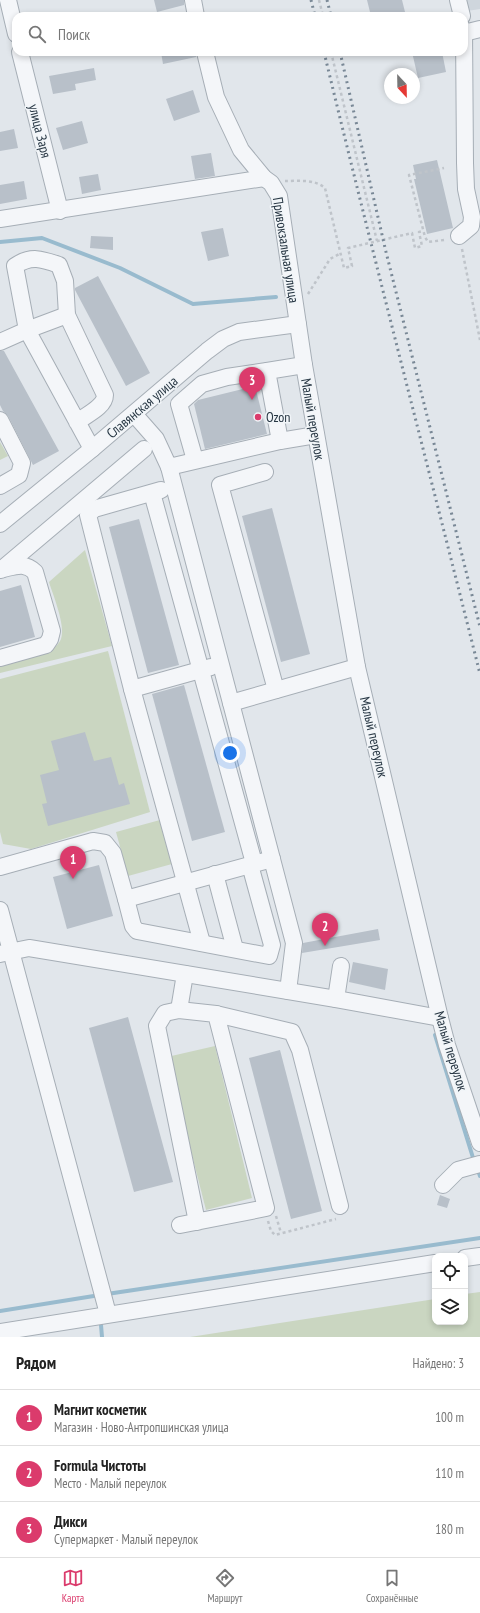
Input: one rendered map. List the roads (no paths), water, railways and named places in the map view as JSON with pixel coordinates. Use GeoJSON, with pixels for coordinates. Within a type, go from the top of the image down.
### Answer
{"type":"FeatureCollection","features":[{"type":"Feature","properties":{"kind":"street"},"geometry":{"type":"LineString","coordinates":[[8,0],[12,17]]}},
{"type":"Feature","properties":{"kind":"street"},"geometry":{"type":"LineString","coordinates":[[192,0],[195,12]]}},
{"type":"Feature","properties":{"kind":"street"},"geometry":{"type":"LineString","coordinates":[[458,0],[461,12]]}},
{"type":"Feature","properties":{"kind":"street"},"geometry":{"type":"LineString","coordinates":[[468,30],[480,29]]}},
{"type":"Feature","properties":{"kind":"street","name":"улица Заря"},"geometry":{"type":"LineString","coordinates":[[21,56],[60,211]]}},
{"type":"Feature","properties":{"kind":"street","name":"Привокзальная улица"},"geometry":{"type":"LineString","coordinates":[[206,56],[216,97],[241,150],[279,196],[298,324]]}},
{"type":"Feature","properties":{"kind":"street"},"geometry":{"type":"LineString","coordinates":[[451,238],[471,226],[472,217],[466,189],[464,56]]}},
{"type":"Feature","properties":{"kind":"street"},"geometry":{"type":"LineString","coordinates":[[0,219],[268,181]]}},
{"type":"Feature","properties":{"kind":"street"},"geometry":{"type":"LineString","coordinates":[[77,422],[101,405],[105,399],[105,395],[67,315],[65,281],[59,265],[42,259],[24,260],[15,266],[27,330],[92,450]]}},
{"type":"Feature","properties":{"kind":"street"},"geometry":{"type":"LineString","coordinates":[[0,342],[67,315]]}},
{"type":"Feature","properties":{"kind":"street","name":"Малый переулок"},"geometry":{"type":"LineString","coordinates":[[298,324],[357,667],[440,1018],[480,1143]]}},
{"type":"Feature","properties":{"kind":"street","name":"Славянская улица"},"geometry":{"type":"LineString","coordinates":[[0,523],[92,450],[223,339],[239,332],[298,324]]}},
{"type":"Feature","properties":{"kind":"street"},"geometry":{"type":"LineString","coordinates":[[195,460],[179,404],[202,384],[227,377],[304,365]]}},
{"type":"Feature","properties":{"kind":"street"},"geometry":{"type":"LineString","coordinates":[[266,371],[280,441]]}},
{"type":"Feature","properties":{"kind":"street"},"geometry":{"type":"LineString","coordinates":[[134,414],[156,439],[169,467],[220,665],[232,702],[294,943],[288,991]]}},
{"type":"Feature","properties":{"kind":"street"},"geometry":{"type":"LineString","coordinates":[[0,420],[22,462],[19,475],[0,486]]}},
{"type":"Feature","properties":{"kind":"street"},"geometry":{"type":"LineString","coordinates":[[169,467],[280,441],[316,435]]}},
{"type":"Feature","properties":{"kind":"street"},"geometry":{"type":"LineString","coordinates":[[0,570],[83,510],[144,449]]}},
{"type":"Feature","properties":{"kind":"street"},"geometry":{"type":"LineString","coordinates":[[265,472],[220,485],[276,690]]}},
{"type":"Feature","properties":{"kind":"street"},"geometry":{"type":"LineString","coordinates":[[83,510],[174,487]]}},
{"type":"Feature","properties":{"kind":"street"},"geometry":{"type":"LineString","coordinates":[[0,867],[93,841],[105,843],[113,853],[133,926],[137,931],[269,956],[272,945],[252,864],[201,670],[152,493]]}},
{"type":"Feature","properties":{"kind":"street"},"geometry":{"type":"LineString","coordinates":[[83,510],[202,943]]}},
{"type":"Feature","properties":{"kind":"street"},"geometry":{"type":"LineString","coordinates":[[0,570],[21,565],[30,567],[35,572],[52,631],[50,639],[46,645],[0,658]]}},
{"type":"Feature","properties":{"kind":"street"},"geometry":{"type":"LineString","coordinates":[[132,689],[220,665]]}},
{"type":"Feature","properties":{"kind":"street"},"geometry":{"type":"LineString","coordinates":[[232,702],[357,667]]}},
{"type":"Feature","properties":{"kind":"street"},"geometry":{"type":"LineString","coordinates":[[126,899],[272,858]]}},
{"type":"Feature","properties":{"kind":"street"},"geometry":{"type":"LineString","coordinates":[[215,874],[235,949]]}},
{"type":"Feature","properties":{"kind":"street"},"geometry":{"type":"LineString","coordinates":[[0,910],[5,953],[108,1314]]}},
{"type":"Feature","properties":{"kind":"street"},"geometry":{"type":"LineString","coordinates":[[5,953],[29,948],[336,998],[440,1018]]}},
{"type":"Feature","properties":{"kind":"street"},"geometry":{"type":"LineString","coordinates":[[336,998],[341,966]]}},
{"type":"Feature","properties":{"kind":"street"},"geometry":{"type":"LineString","coordinates":[[179,1010],[185,974]]}},
{"type":"Feature","properties":{"kind":"street"},"geometry":{"type":"LineString","coordinates":[[198,1222],[157,1026],[165,1013],[179,1010],[216,1014],[292,1032],[300,1050],[338,1213]]}},
{"type":"Feature","properties":{"kind":"street"},"geometry":{"type":"LineString","coordinates":[[180,1225],[270,1209],[216,1014]]}},
{"type":"Feature","properties":{"kind":"street"},"geometry":{"type":"LineString","coordinates":[[444,1184],[458,1170],[480,1164]]}},
{"type":"Feature","properties":{"kind":"street"},"geometry":{"type":"LineString","coordinates":[[468,1258],[480,1256]]}},
{"type":"Feature","properties":{"kind":"street"},"geometry":{"type":"LineString","coordinates":[[0,1332],[432,1263]]}},
{"type":"Feature","properties":{"kind":"waterway"},"geometry":{"type":"LineString","coordinates":[[0,242],[42,238],[120,268],[193,304],[276,297]]}},
{"type":"Feature","properties":{"kind":"waterway"},"geometry":{"type":"LineString","coordinates":[[435,1035],[474,1161]]}},
{"type":"Feature","properties":{"kind":"waterway"},"geometry":{"type":"LineString","coordinates":[[107,1294],[480,1238]]}},
{"type":"Feature","properties":{"kind":"waterway"},"geometry":{"type":"LineString","coordinates":[[0,1311],[100,1295]]}},
{"type":"Feature","properties":{"kind":"waterway"},"geometry":{"type":"LineString","coordinates":[[101,1325],[102,1337]]}},
{"type":"Feature","properties":{"kind":"railway"},"geometry":{"type":"LineString","coordinates":[[311,0],[314,12]]}},
{"type":"Feature","properties":{"kind":"railway"},"geometry":{"type":"LineString","coordinates":[[327,0],[330,12]]}},
{"type":"Feature","properties":{"kind":"railway"},"geometry":{"type":"LineString","coordinates":[[325,56],[480,674]]}},
{"type":"Feature","properties":{"kind":"railway"},"geometry":{"type":"LineString","coordinates":[[341,56],[386,252],[480,627]]}},
{"type":"Feature","properties":{"kind":"place","name":"Дикси"},"geometry":{"type":"Point","coordinates":[252,400]}},
{"type":"Feature","properties":{"kind":"place","name":"Ozon"},"geometry":{"type":"Point","coordinates":[258,417]}},
{"type":"Feature","properties":{"kind":"place","name":"Магнит косметик"},"geometry":{"type":"Point","coordinates":[73,879]}},
{"type":"Feature","properties":{"kind":"place","name":"Formula Чистоты"},"geometry":{"type":"Point","coordinates":[325,946]}}]}
